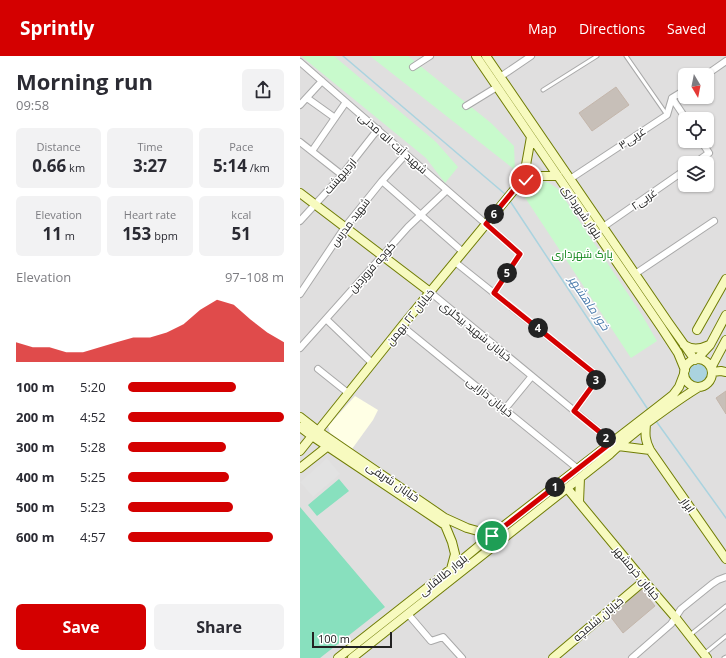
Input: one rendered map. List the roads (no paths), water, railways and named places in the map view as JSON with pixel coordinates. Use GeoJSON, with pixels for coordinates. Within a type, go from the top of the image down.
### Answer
{"type":"FeatureCollection","features":[{"type":"Feature","properties":{"kind":"main road","name":"بلوار شهرداری"},"geometry":{"type":"LineString","coordinates":[[476,56],[558,176],[664,324],[696,360]]}},
{"type":"Feature","properties":{"kind":"main road","name":"بلوار شهرداری"},"geometry":{"type":"LineString","coordinates":[[486,56],[635,274],[664,324],[678,353],[684,372]]}},
{"type":"Feature","properties":{"kind":"main road"},"geometry":{"type":"LineString","coordinates":[[514,190],[526,165],[531,137]]}},
{"type":"Feature","properties":{"kind":"main road"},"geometry":{"type":"LineString","coordinates":[[514,190],[526,180],[541,176],[558,176]]}},
{"type":"Feature","properties":{"kind":"main road","name":"خیابان ۲۲ بهمن"},"geometry":{"type":"LineString","coordinates":[[300,451],[514,190]]}},
{"type":"Feature","properties":{"kind":"main road","name":"خیابان شهید بیگلری"},"geometry":{"type":"LineString","coordinates":[[300,193],[430,292]]}},
{"type":"Feature","properties":{"kind":"main road"},"geometry":{"type":"LineString","coordinates":[[697,330],[726,279]]}},
{"type":"Feature","properties":{"kind":"main road"},"geometry":{"type":"LineString","coordinates":[[696,360],[710,345],[726,314]]}},
{"type":"Feature","properties":{"kind":"main road"},"geometry":{"type":"LineString","coordinates":[[661,408],[710,381],[711,370],[726,340]]}},
{"type":"Feature","properties":{"kind":"main road"},"geometry":{"type":"LineString","coordinates":[[684,345],[688,348],[703,348],[710,345]]}},
{"type":"Feature","properties":{"kind":"main road"},"geometry":{"type":"LineString","coordinates":[[661,408],[678,387],[689,362],[702,360],[709,364],[711,370]]}},
{"type":"Feature","properties":{"kind":"main road"},"geometry":{"type":"LineString","coordinates":[[711,370],[726,372]]}},
{"type":"Feature","properties":{"kind":"main road"},"geometry":{"type":"LineString","coordinates":[[684,372],[685,378],[690,385],[699,387]]}},
{"type":"Feature","properties":{"kind":"main road","name":"بلوار طالقانی"},"geometry":{"type":"LineString","coordinates":[[338,658],[578,469],[645,422],[661,408]]}},
{"type":"Feature","properties":{"kind":"main road","name":"خیابان شریفی"},"geometry":{"type":"LineString","coordinates":[[300,418],[315,433],[406,495],[445,518],[467,528],[492,536]]}},
{"type":"Feature","properties":{"kind":"main road"},"geometry":{"type":"LineString","coordinates":[[645,422],[645,437],[650,450]]}},
{"type":"Feature","properties":{"kind":"main road","name":"خیابان شریفی"},"geometry":{"type":"LineString","coordinates":[[300,427],[315,433]]}},
{"type":"Feature","properties":{"kind":"main road"},"geometry":{"type":"LineString","coordinates":[[300,468],[330,443]]}},
{"type":"Feature","properties":{"kind":"main road"},"geometry":{"type":"LineString","coordinates":[[615,444],[650,450]]}},
{"type":"Feature","properties":{"kind":"main road","name":"بلوار طالقانی"},"geometry":{"type":"LineString","coordinates":[[352,658],[610,454],[615,444]]}},
{"type":"Feature","properties":{"kind":"main road","name":"ابرار"},"geometry":{"type":"LineString","coordinates":[[650,450],[726,559]]}},
{"type":"Feature","properties":{"kind":"main road"},"geometry":{"type":"LineString","coordinates":[[579,502],[580,478]]}},
{"type":"Feature","properties":{"kind":"main road","name":"خیابان خرمشهر"},"geometry":{"type":"LineString","coordinates":[[567,488],[705,656]]}},
{"type":"Feature","properties":{"kind":"main road","name":"خیابان شریفی"},"geometry":{"type":"LineString","coordinates":[[406,495],[444,525],[456,554],[451,569]]}},
{"type":"Feature","properties":{"kind":"main road","name":"خیابان شلمچه"},"geometry":{"type":"LineString","coordinates":[[553,658],[644,581]]}},
{"type":"Feature","properties":{"kind":"street"},"geometry":{"type":"LineString","coordinates":[[413,68],[430,56]]}},
{"type":"Feature","properties":{"kind":"street"},"geometry":{"type":"LineString","coordinates":[[500,77],[531,56]]}},
{"type":"Feature","properties":{"kind":"street"},"geometry":{"type":"LineString","coordinates":[[714,69],[726,61]]}},
{"type":"Feature","properties":{"kind":"street","name":"شهید آیت اله مدنی"},"geometry":{"type":"LineString","coordinates":[[300,62],[520,254],[494,293]]}},
{"type":"Feature","properties":{"kind":"street"},"geometry":{"type":"LineString","coordinates":[[300,105],[322,81]]}},
{"type":"Feature","properties":{"kind":"street"},"geometry":{"type":"LineString","coordinates":[[466,106],[497,87]]}},
{"type":"Feature","properties":{"kind":"street"},"geometry":{"type":"LineString","coordinates":[[667,115],[672,98],[678,94]]}},
{"type":"Feature","properties":{"kind":"street"},"geometry":{"type":"LineString","coordinates":[[307,98],[335,118]]}},
{"type":"Feature","properties":{"kind":"street"},"geometry":{"type":"LineString","coordinates":[[672,98],[681,112]]}},
{"type":"Feature","properties":{"kind":"street"},"geometry":{"type":"LineString","coordinates":[[312,151],[346,102]]}},
{"type":"Feature","properties":{"kind":"street","name":"۳غربی"},"geometry":{"type":"LineString","coordinates":[[570,179],[667,115]]}},
{"type":"Feature","properties":{"kind":"street","name":"اردیبهشت"},"geometry":{"type":"LineString","coordinates":[[300,221],[342,175],[378,129]]}},
{"type":"Feature","properties":{"kind":"street"},"geometry":{"type":"LineString","coordinates":[[300,142],[342,175]]}},
{"type":"Feature","properties":{"kind":"street"},"geometry":{"type":"LineString","coordinates":[[705,156],[709,153],[706,148]]}},
{"type":"Feature","properties":{"kind":"street","name":"شهید مدرس"},"geometry":{"type":"LineString","coordinates":[[300,294],[345,227],[406,154]]}},
{"type":"Feature","properties":{"kind":"street","name":"۲غربی"},"geometry":{"type":"LineString","coordinates":[[603,227],[678,175]]}},
{"type":"Feature","properties":{"kind":"street"},"geometry":{"type":"LineString","coordinates":[[382,181],[463,252]]}},
{"type":"Feature","properties":{"kind":"street","name":"کوچه فروردین"},"geometry":{"type":"LineString","coordinates":[[300,348],[420,215],[448,190]]}},
{"type":"Feature","properties":{"kind":"street"},"geometry":{"type":"LineString","coordinates":[[635,274],[714,221]]}},
{"type":"Feature","properties":{"kind":"street"},"geometry":{"type":"LineString","coordinates":[[455,262],[595,374],[596,381],[574,411]]}},
{"type":"Feature","properties":{"kind":"street","name":"خیابان شهید بیگلری"},"geometry":{"type":"LineString","coordinates":[[430,292],[615,444]]}},
{"type":"Feature","properties":{"kind":"street"},"geometry":{"type":"LineString","coordinates":[[326,318],[372,363]]}},
{"type":"Feature","properties":{"kind":"street","name":"خیابان دارایی"},"geometry":{"type":"LineString","coordinates":[[402,326],[578,469]]}},
{"type":"Feature","properties":{"kind":"street"},"geometry":{"type":"LineString","coordinates":[[318,370],[348,393]]}},
{"type":"Feature","properties":{"kind":"street"},"geometry":{"type":"LineString","coordinates":[[505,409],[532,376]]}},
{"type":"Feature","properties":{"kind":"street"},"geometry":{"type":"LineString","coordinates":[[632,658],[671,624],[681,609],[712,584],[726,577]]}},
{"type":"Feature","properties":{"kind":"street"},"geometry":{"type":"LineString","coordinates":[[408,614],[431,641],[443,637],[462,658]]}},
{"type":"Feature","properties":{"kind":"lane"},"geometry":{"type":"LineString","coordinates":[[543,90],[597,56]]}},
{"type":"Feature","properties":{"kind":"lane"},"geometry":{"type":"LineString","coordinates":[[626,56],[667,115]]}},
{"type":"Feature","properties":{"kind":"lane"},"geometry":{"type":"LineString","coordinates":[[689,636],[726,606]]}},
{"type":"Feature","properties":{"kind":"lane"},"geometry":{"type":"LineString","coordinates":[[705,656],[726,636]]}},
{"type":"Feature","properties":{"kind":"water"},"geometry":{"type":"Polygon","coordinates":[[[698,364],[705,367],[708,374],[705,381],[698,384],[691,381],[688,374],[691,367],[698,364]]]}},
{"type":"Feature","properties":{"kind":"waterway","name":"خور ماهشهر"},"geometry":{"type":"LineString","coordinates":[[343,56],[505,194]]}},
{"type":"Feature","properties":{"kind":"waterway","name":"خور ماهشهر"},"geometry":{"type":"LineString","coordinates":[[510,201],[649,411]]}},
{"type":"Feature","properties":{"kind":"waterway","name":"خور ماهشهر"},"geometry":{"type":"LineString","coordinates":[[656,421],[726,518]]}},
{"type":"Feature","properties":{"kind":"park label","name":"پارک شهرداری"},"geometry":{"type":"Point","coordinates":[582,254]}}]}
